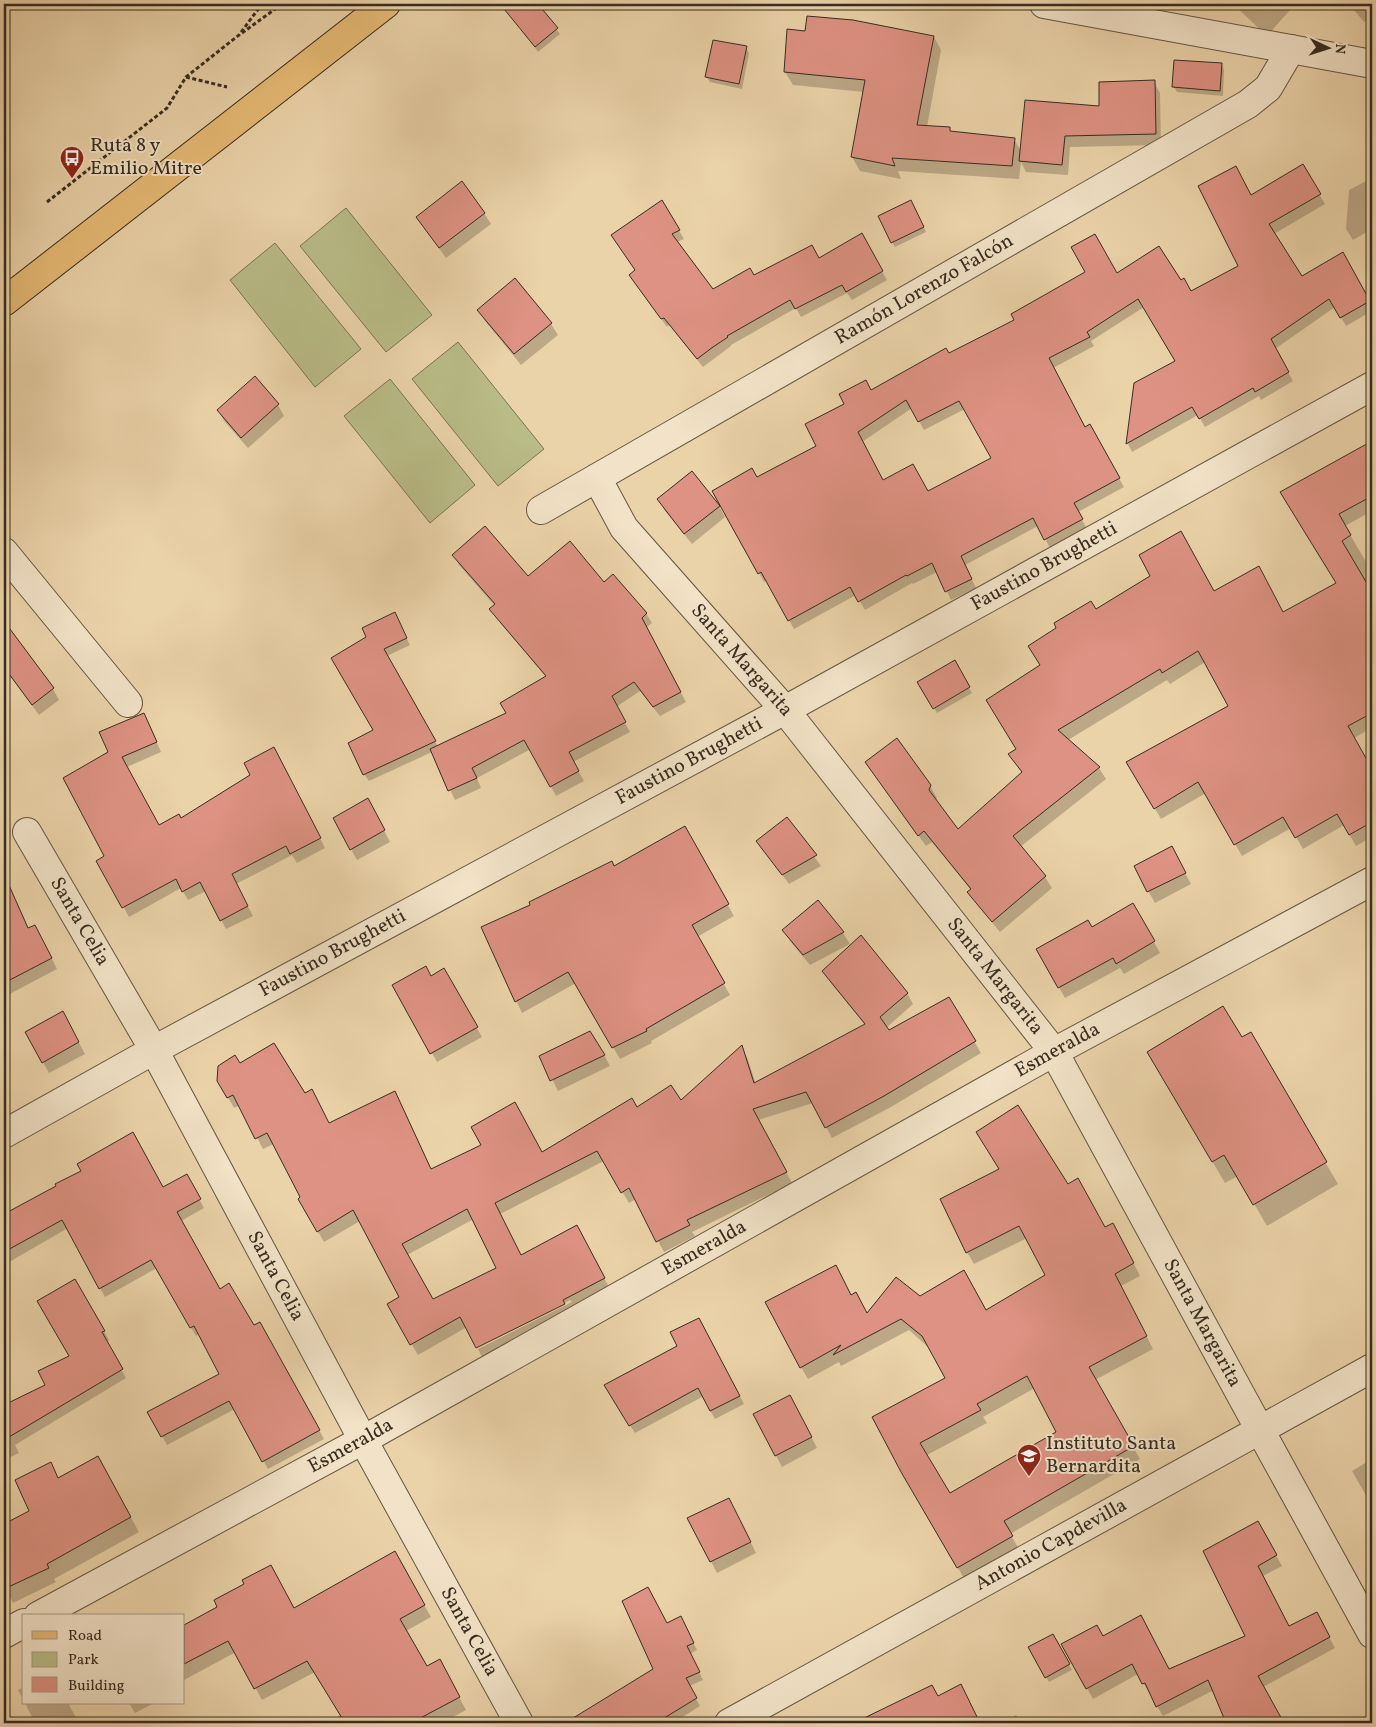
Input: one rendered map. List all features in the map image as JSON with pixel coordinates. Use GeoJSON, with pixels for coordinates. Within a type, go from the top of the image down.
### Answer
{"type":"FeatureCollection","features":[{"type":"Feature","properties":{"kind":"main road"},"geometry":{"type":"LineString","coordinates":[[4,302],[386,4]]}},
{"type":"Feature","properties":{"kind":"street"},"geometry":{"type":"LineString","coordinates":[[1044,4],[1091,8],[1372,64]]}},
{"type":"Feature","properties":{"kind":"street","name":"Ramón Lorenzo Falcón"},"geometry":{"type":"LineString","coordinates":[[541,510],[1248,104],[1268,88],[1291,49]]}},
{"type":"Feature","properties":{"kind":"street","name":"Faustino Brughetti"},"geometry":{"type":"LineString","coordinates":[[4,1134],[154,1050],[785,710],[1372,386]]}},
{"type":"Feature","properties":{"kind":"street","name":"Santa Margarita"},"geometry":{"type":"LineString","coordinates":[[597,478],[624,528],[785,710],[1054,1052],[1372,1634]]}},
{"type":"Feature","properties":{"kind":"street"},"geometry":{"type":"LineString","coordinates":[[4,552],[128,703]]}},
{"type":"Feature","properties":{"kind":"street","name":"Santa Celia"},"geometry":{"type":"LineString","coordinates":[[27,832],[154,1050],[363,1440],[519,1723]]}},
{"type":"Feature","properties":{"kind":"street","name":"Esmeralda"},"geometry":{"type":"LineString","coordinates":[[42,1614],[363,1440],[1054,1052],[1372,881]]}},
{"type":"Feature","properties":{"kind":"street","name":"Antonio Capdevilla"},"geometry":{"type":"LineString","coordinates":[[729,1723],[1372,1368]]}},
{"type":"Feature","properties":{"kind":"street"},"geometry":{"type":"LineString","coordinates":[[4,1634],[22,1625]]}},
{"type":"Feature","properties":{"kind":"path"},"geometry":{"type":"LineString","coordinates":[[239,35],[262,4]]}},
{"type":"Feature","properties":{"kind":"path"},"geometry":{"type":"LineString","coordinates":[[46,202],[166,108],[186,77],[282,4]]}},
{"type":"Feature","properties":{"kind":"green space"},"geometry":{"type":"Polygon","coordinates":[[[346,208],[432,315],[386,352],[300,246],[346,208]]]}},
{"type":"Feature","properties":{"kind":"green space"},"geometry":{"type":"Polygon","coordinates":[[[275,243],[361,349],[315,387],[230,280],[275,243]]]}},
{"type":"Feature","properties":{"kind":"green space"},"geometry":{"type":"Polygon","coordinates":[[[458,342],[544,449],[498,486],[412,379],[458,342]]]}},
{"type":"Feature","properties":{"kind":"green space"},"geometry":{"type":"Polygon","coordinates":[[[390,379],[475,485],[430,523],[344,416],[390,379]]]}},
{"type":"Feature","properties":{"kind":"building"},"geometry":{"type":"Polygon","coordinates":[[[500,4],[538,4],[558,28],[535,47],[500,4]]]}},
{"type":"Feature","properties":{"kind":"building"},"geometry":{"type":"Polygon","coordinates":[[[807,16],[853,20],[934,36],[917,125],[950,127],[950,131],[1015,138],[1012,166],[892,158],[895,166],[851,157],[865,80],[784,72],[787,29],[805,31],[807,16]]]}},
{"type":"Feature","properties":{"kind":"building"},"geometry":{"type":"Polygon","coordinates":[[[713,40],[747,46],[739,84],[705,77],[713,40]]]}},
{"type":"Feature","properties":{"kind":"building"},"geometry":{"type":"Polygon","coordinates":[[[1174,60],[1222,63],[1220,91],[1172,87],[1174,60]]]}},
{"type":"Feature","properties":{"kind":"building"},"geometry":{"type":"Polygon","coordinates":[[[1155,80],[1156,134],[1065,136],[1062,165],[1019,161],[1025,100],[1099,106],[1099,82],[1155,80]]]}},
{"type":"Feature","properties":{"kind":"building"},"geometry":{"type":"Polygon","coordinates":[[[1303,164],[1321,194],[1269,224],[1302,276],[1343,252],[1370,301],[1340,318],[1329,299],[1271,339],[1289,372],[1255,392],[1253,388],[1199,419],[1192,407],[1126,444],[1134,383],[1175,361],[1138,299],[1087,332],[1090,337],[1049,358],[1085,427],[1090,424],[1120,478],[1074,503],[1083,519],[1044,540],[1033,518],[961,556],[972,579],[945,592],[932,563],[906,575],[858,602],[850,587],[788,621],[761,572],[758,574],[712,491],[752,468],[757,477],[816,446],[805,424],[844,404],[839,394],[866,380],[871,390],[946,348],[949,353],[1014,320],[1011,314],[1085,272],[1071,247],[1095,234],[1117,273],[1159,246],[1181,280],[1184,278],[1191,291],[1238,266],[1198,186],[1236,166],[1251,195],[1303,164]],[[906,400],[858,432],[883,480],[913,464],[928,491],[991,458],[959,401],[918,422],[906,400]]]}},
{"type":"Feature","properties":{"kind":"building"},"geometry":{"type":"Polygon","coordinates":[[[462,181],[485,213],[439,248],[416,217],[462,181]]]}},
{"type":"Feature","properties":{"kind":"building"},"geometry":{"type":"Polygon","coordinates":[[[662,200],[680,230],[672,234],[713,289],[750,268],[754,275],[812,245],[819,258],[862,233],[883,271],[846,292],[842,285],[795,309],[790,300],[727,336],[697,359],[664,318],[661,319],[629,275],[635,270],[611,235],[662,200]]]}},
{"type":"Feature","properties":{"kind":"building"},"geometry":{"type":"Polygon","coordinates":[[[911,200],[924,227],[891,243],[878,216],[911,200]]]}},
{"type":"Feature","properties":{"kind":"building"},"geometry":{"type":"Polygon","coordinates":[[[515,278],[552,323],[514,354],[477,310],[515,278]]]}},
{"type":"Feature","properties":{"kind":"building"},"geometry":{"type":"Polygon","coordinates":[[[255,376],[279,404],[241,438],[217,410],[255,376]]]}},
{"type":"Feature","properties":{"kind":"building"},"geometry":{"type":"Polygon","coordinates":[[[1372,441],[1372,496],[1339,514],[1351,535],[1342,541],[1372,592],[1372,713],[1348,726],[1372,769],[1372,822],[1349,835],[1337,814],[1295,838],[1283,817],[1234,845],[1198,782],[1154,809],[1126,762],[1228,706],[1198,651],[1162,673],[1160,669],[1058,730],[1100,767],[1013,836],[1046,876],[992,922],[967,892],[971,889],[924,831],[918,836],[865,762],[897,738],[931,785],[929,790],[958,829],[1022,772],[1008,754],[1016,749],[986,700],[1040,665],[1028,646],[1056,628],[1054,623],[1091,601],[1096,609],[1150,576],[1139,555],[1181,531],[1214,591],[1259,566],[1283,612],[1336,583],[1280,492],[1372,441]]]}},
{"type":"Feature","properties":{"kind":"building"},"geometry":{"type":"Polygon","coordinates":[[[692,471],[720,506],[684,534],[657,499],[692,471]]]}},
{"type":"Feature","properties":{"kind":"building"},"geometry":{"type":"Polygon","coordinates":[[[485,526],[528,576],[570,541],[604,582],[613,574],[647,613],[642,618],[681,692],[653,707],[634,682],[612,696],[626,722],[569,752],[579,771],[550,787],[524,740],[472,768],[477,778],[448,791],[430,749],[506,713],[500,703],[546,676],[489,609],[495,604],[452,555],[485,526]]]}},
{"type":"Feature","properties":{"kind":"building"},"geometry":{"type":"Polygon","coordinates":[[[395,612],[407,638],[384,649],[436,741],[363,775],[348,743],[373,730],[331,658],[366,637],[362,628],[395,612]]]}},
{"type":"Feature","properties":{"kind":"building"},"geometry":{"type":"Polygon","coordinates":[[[4,621],[54,688],[32,705],[4,667],[4,621]]]}},
{"type":"Feature","properties":{"kind":"building"},"geometry":{"type":"Polygon","coordinates":[[[955,660],[970,687],[933,709],[917,682],[955,660]]]}},
{"type":"Feature","properties":{"kind":"building"},"geometry":{"type":"Polygon","coordinates":[[[144,713],[157,742],[122,757],[159,825],[179,814],[181,818],[250,775],[244,763],[274,747],[321,838],[290,854],[286,846],[232,874],[248,906],[220,921],[200,882],[182,892],[176,879],[122,908],[96,861],[104,856],[63,778],[108,752],[99,732],[144,713]]]}},
{"type":"Feature","properties":{"kind":"building"},"geometry":{"type":"Polygon","coordinates":[[[368,798],[385,830],[350,850],[333,818],[368,798]]]}},
{"type":"Feature","properties":{"kind":"building"},"geometry":{"type":"Polygon","coordinates":[[[787,817],[817,855],[782,875],[756,841],[787,817]]]}},
{"type":"Feature","properties":{"kind":"building"},"geometry":{"type":"Polygon","coordinates":[[[685,826],[729,904],[692,925],[725,983],[646,1029],[647,1031],[612,1048],[568,972],[515,1002],[481,927],[530,905],[529,902],[612,861],[614,866],[685,826]]]}},
{"type":"Feature","properties":{"kind":"building"},"geometry":{"type":"Polygon","coordinates":[[[1172,846],[1186,873],[1147,892],[1134,866],[1172,846]]]}},
{"type":"Feature","properties":{"kind":"building"},"geometry":{"type":"Polygon","coordinates":[[[4,874],[28,928],[35,925],[52,958],[4,983],[4,874]]]}},
{"type":"Feature","properties":{"kind":"building"},"geometry":{"type":"Polygon","coordinates":[[[818,900],[844,932],[803,955],[782,930],[818,900]]]}},
{"type":"Feature","properties":{"kind":"building"},"geometry":{"type":"Polygon","coordinates":[[[1133,903],[1155,941],[1116,964],[1113,958],[1058,988],[1036,949],[1088,920],[1092,927],[1133,903]]]}},
{"type":"Feature","properties":{"kind":"building"},"geometry":{"type":"Polygon","coordinates":[[[861,935],[908,993],[880,1017],[889,1030],[949,997],[976,1041],[884,1096],[825,1128],[806,1092],[753,1109],[787,1172],[687,1220],[690,1225],[656,1242],[629,1188],[621,1193],[597,1151],[495,1203],[521,1255],[577,1225],[605,1278],[563,1300],[565,1304],[476,1348],[460,1317],[410,1345],[387,1304],[399,1297],[353,1210],[317,1232],[298,1199],[300,1197],[267,1133],[255,1139],[233,1095],[227,1098],[217,1081],[218,1066],[235,1055],[240,1063],[274,1043],[305,1093],[312,1089],[329,1123],[395,1091],[431,1169],[481,1145],[471,1127],[515,1102],[542,1152],[632,1098],[637,1107],[671,1085],[681,1100],[742,1045],[754,1083],[865,1024],[822,971],[861,935]],[[467,1209],[402,1244],[433,1299],[496,1268],[467,1209]]]}},
{"type":"Feature","properties":{"kind":"building"},"geometry":{"type":"Polygon","coordinates":[[[426,966],[431,976],[444,968],[478,1027],[430,1054],[392,985],[426,966]]]}},
{"type":"Feature","properties":{"kind":"building"},"geometry":{"type":"Polygon","coordinates":[[[1223,1006],[1242,1037],[1251,1032],[1327,1162],[1253,1205],[1224,1155],[1212,1162],[1147,1052],[1223,1006]]]}},
{"type":"Feature","properties":{"kind":"building"},"geometry":{"type":"Polygon","coordinates":[[[63,1011],[79,1042],[42,1063],[25,1032],[63,1011]]]}},
{"type":"Feature","properties":{"kind":"building"},"geometry":{"type":"Polygon","coordinates":[[[590,1031],[605,1055],[550,1081],[539,1056],[590,1031]]]}},
{"type":"Feature","properties":{"kind":"building"},"geometry":{"type":"Polygon","coordinates":[[[1018,1105],[1068,1184],[1078,1178],[1105,1227],[1113,1223],[1134,1263],[1115,1274],[1147,1336],[1089,1367],[1134,1446],[1004,1521],[1013,1536],[957,1568],[901,1472],[872,1417],[945,1378],[922,1336],[901,1319],[833,1355],[841,1345],[800,1368],[765,1302],[836,1265],[851,1295],[856,1292],[867,1313],[896,1277],[920,1296],[964,1270],[986,1310],[1045,1275],[1019,1226],[966,1253],[940,1199],[999,1169],[976,1132],[1018,1105]],[[1027,1376],[977,1404],[981,1410],[920,1443],[950,1493],[1056,1432],[1027,1376]]]}},
{"type":"Feature","properties":{"kind":"building"},"geometry":{"type":"Polygon","coordinates":[[[133,1132],[163,1187],[187,1174],[201,1199],[177,1212],[220,1289],[229,1283],[254,1325],[260,1322],[320,1430],[262,1462],[229,1401],[161,1437],[147,1412],[219,1374],[194,1326],[190,1328],[151,1260],[99,1289],[62,1220],[4,1252],[4,1214],[81,1171],[77,1164],[133,1132]]]}},
{"type":"Feature","properties":{"kind":"building"},"geometry":{"type":"Polygon","coordinates":[[[75,1279],[105,1331],[102,1332],[123,1369],[4,1440],[4,1405],[45,1385],[38,1371],[69,1356],[37,1301],[75,1279]]]}},
{"type":"Feature","properties":{"kind":"building"},"geometry":{"type":"Polygon","coordinates":[[[699,1318],[740,1396],[710,1411],[698,1388],[629,1426],[604,1385],[677,1346],[670,1332],[699,1318]]]}},
{"type":"Feature","properties":{"kind":"building"},"geometry":{"type":"Polygon","coordinates":[[[790,1395],[812,1437],[775,1456],[753,1414],[790,1395]]]}},
{"type":"Feature","properties":{"kind":"building"},"geometry":{"type":"Polygon","coordinates":[[[98,1456],[131,1517],[47,1564],[49,1568],[4,1589],[4,1524],[29,1511],[15,1480],[51,1462],[58,1478],[98,1456]]]}},
{"type":"Feature","properties":{"kind":"building"},"geometry":{"type":"Polygon","coordinates":[[[729,1498],[751,1542],[710,1562],[687,1518],[729,1498]]]}},
{"type":"Feature","properties":{"kind":"building"},"geometry":{"type":"Polygon","coordinates":[[[1258,1521],[1277,1555],[1258,1566],[1289,1626],[1317,1612],[1330,1637],[1258,1676],[1284,1723],[1226,1723],[1208,1680],[1156,1707],[1145,1683],[1142,1684],[1132,1664],[1086,1689],[1061,1644],[1097,1625],[1103,1636],[1141,1615],[1169,1669],[1245,1636],[1203,1551],[1258,1521]]]}},
{"type":"Feature","properties":{"kind":"building"},"geometry":{"type":"Polygon","coordinates":[[[395,1551],[425,1605],[400,1619],[427,1666],[440,1659],[460,1697],[411,1723],[345,1723],[307,1661],[254,1689],[228,1641],[185,1663],[185,1624],[217,1607],[214,1600],[244,1584],[242,1580],[271,1565],[294,1608],[395,1551]]]}},
{"type":"Feature","properties":{"kind":"building"},"geometry":{"type":"Polygon","coordinates":[[[648,1587],[667,1623],[681,1616],[694,1643],[687,1646],[700,1672],[686,1678],[697,1698],[656,1723],[565,1723],[653,1669],[622,1601],[648,1587]]]}},
{"type":"Feature","properties":{"kind":"building"},"geometry":{"type":"Polygon","coordinates":[[[1053,1634],[1070,1664],[1045,1678],[1028,1647],[1053,1634]]]}},
{"type":"Feature","properties":{"kind":"building"},"geometry":{"type":"Polygon","coordinates":[[[961,1684],[980,1723],[854,1723],[932,1685],[938,1696],[961,1684]]]}},
{"type":"Feature","properties":{"kind":"place","name":"Ruta 8 y Emilio Mitre"},"geometry":{"type":"Point","coordinates":[72,179]}},
{"type":"Feature","properties":{"kind":"place","name":"Instituto Santa Bernardita"},"geometry":{"type":"Point","coordinates":[1029,1477]}}]}
